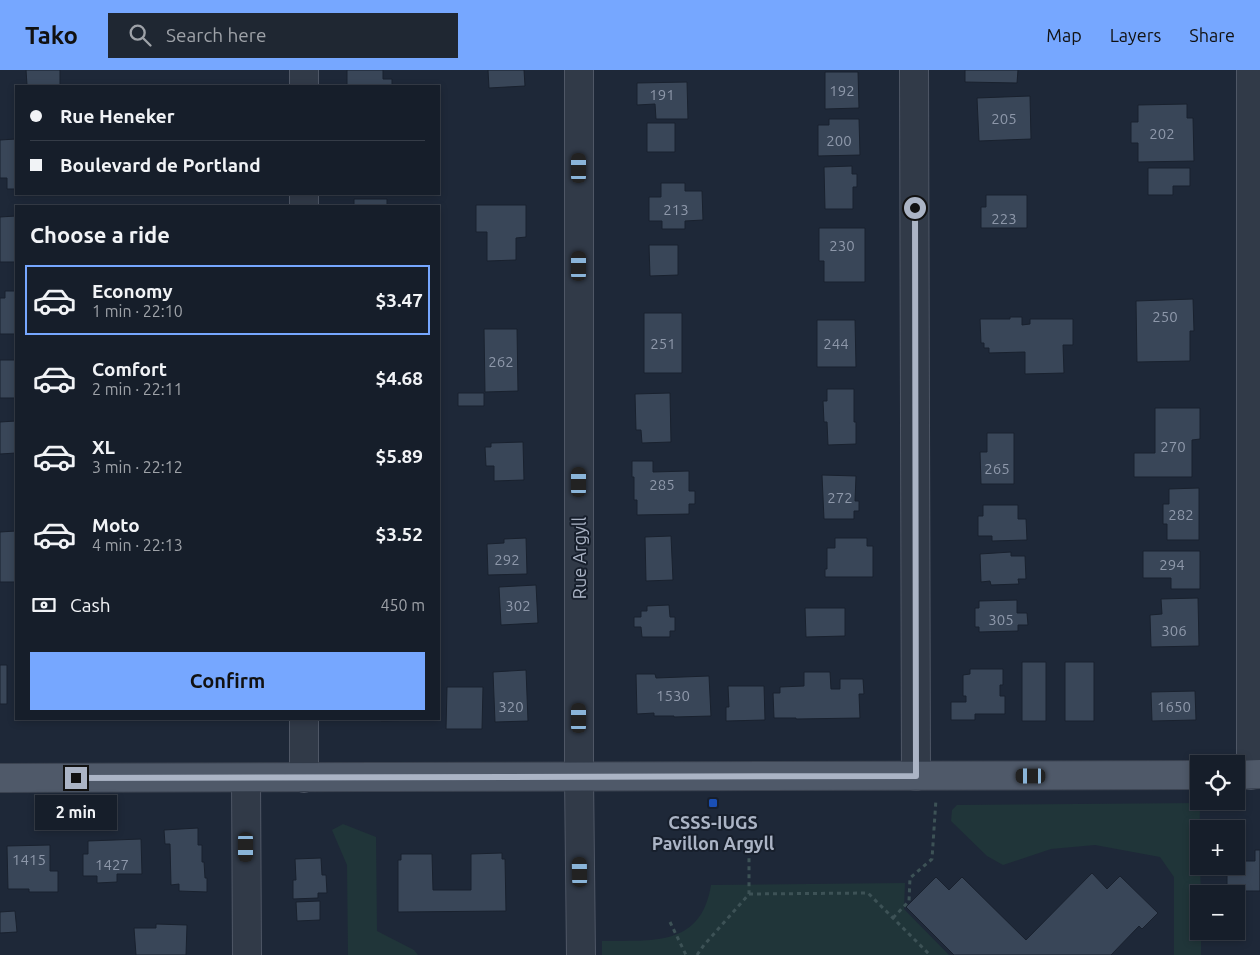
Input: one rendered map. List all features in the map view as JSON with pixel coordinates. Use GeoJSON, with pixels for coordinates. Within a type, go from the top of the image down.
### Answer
{"type":"FeatureCollection","features":[{"type":"Feature","properties":{"kind":"main road"},"geometry":{"type":"LineString","coordinates":[[0,778],[1190,775]]}},
{"type":"Feature","properties":{"kind":"street"},"geometry":{"type":"LineString","coordinates":[[304,70],[304,85]]}},
{"type":"Feature","properties":{"kind":"street","name":"Rue Argyll"},"geometry":{"type":"LineString","coordinates":[[579,70],[579,777],[581,955]]}},
{"type":"Feature","properties":{"kind":"street"},"geometry":{"type":"LineString","coordinates":[[914,70],[927,776]]}},
{"type":"Feature","properties":{"kind":"street"},"geometry":{"type":"LineString","coordinates":[[1251,70],[1252,775]]}},
{"type":"Feature","properties":{"kind":"street"},"geometry":{"type":"LineString","coordinates":[[304,720],[304,778]]}},
{"type":"Feature","properties":{"kind":"street"},"geometry":{"type":"LineString","coordinates":[[246,778],[246,955]]}},
{"type":"Feature","properties":{"kind":"path"},"geometry":{"type":"LineString","coordinates":[[893,918],[910,901],[910,878],[932,859],[927,776]]}},
{"type":"Feature","properties":{"kind":"path"},"geometry":{"type":"LineString","coordinates":[[697,955],[749,894],[749,847]]}},
{"type":"Feature","properties":{"kind":"path"},"geometry":{"type":"LineString","coordinates":[[749,894],[868,893],[930,955]]}},
{"type":"Feature","properties":{"kind":"path"},"geometry":{"type":"LineString","coordinates":[[670,922],[686,955]]}},
{"type":"Feature","properties":{"kind":"green space"},"geometry":{"type":"Polygon","coordinates":[[[1190,803],[1190,810],[1200,810],[1200,820],[1190,820],[1190,875],[1200,875],[1201,885],[1190,885],[1190,940],[1201,940],[1201,955],[1174,955],[1174,877],[1160,857],[1095,845],[1051,849],[1003,865],[987,856],[951,821],[952,810],[957,805],[1190,803]]]}},
{"type":"Feature","properties":{"kind":"green space"},"geometry":{"type":"Polygon","coordinates":[[[343,824],[376,837],[377,931],[414,950],[418,955],[348,955],[347,865],[332,830],[343,824]]]}},
{"type":"Feature","properties":{"kind":"green space"},"geometry":{"type":"Polygon","coordinates":[[[905,883],[904,909],[949,955],[602,955],[602,941],[655,939],[671,936],[685,930],[697,920],[705,905],[711,885],[905,883]]]}},
{"type":"Feature","properties":{"kind":"building"},"geometry":{"type":"Polygon","coordinates":[[[26,70],[60,70],[60,85],[27,85],[26,70]]]}},
{"type":"Feature","properties":{"kind":"building"},"geometry":{"type":"Polygon","coordinates":[[[347,70],[383,70],[383,79],[392,79],[392,85],[347,85],[347,70]]]}},
{"type":"Feature","properties":{"kind":"building"},"geometry":{"type":"Polygon","coordinates":[[[488,70],[524,70],[525,86],[489,88],[488,70]]]}},
{"type":"Feature","properties":{"kind":"building"},"geometry":{"type":"Polygon","coordinates":[[[965,70],[1018,70],[1017,83],[965,82],[965,70]]]}},
{"type":"Feature","properties":{"kind":"building"},"geometry":{"type":"Polygon","coordinates":[[[825,72],[858,72],[859,108],[825,109],[825,72]]]}},
{"type":"Feature","properties":{"kind":"building"},"geometry":{"type":"Polygon","coordinates":[[[687,82],[688,119],[656,119],[655,104],[637,105],[637,83],[687,82]]]}},
{"type":"Feature","properties":{"kind":"building"},"geometry":{"type":"Polygon","coordinates":[[[1030,96],[1031,139],[979,141],[977,98],[1030,96]]]}},
{"type":"Feature","properties":{"kind":"building"},"geometry":{"type":"Polygon","coordinates":[[[1187,104],[1187,118],[1193,118],[1194,161],[1138,162],[1138,143],[1131,143],[1131,122],[1138,122],[1138,105],[1187,104]]]}},
{"type":"Feature","properties":{"kind":"building"},"geometry":{"type":"Polygon","coordinates":[[[829,119],[859,119],[860,155],[818,156],[818,125],[829,125],[829,119]]]}},
{"type":"Feature","properties":{"kind":"building"},"geometry":{"type":"Polygon","coordinates":[[[647,123],[675,123],[675,152],[647,152],[647,123]]]}},
{"type":"Feature","properties":{"kind":"building"},"geometry":{"type":"Polygon","coordinates":[[[15,139],[15,189],[7,189],[7,178],[0,178],[0,140],[15,139]]]}},
{"type":"Feature","properties":{"kind":"building"},"geometry":{"type":"Polygon","coordinates":[[[852,166],[852,174],[857,174],[857,187],[853,187],[853,209],[825,209],[824,167],[852,166]]]}},
{"type":"Feature","properties":{"kind":"building"},"geometry":{"type":"Polygon","coordinates":[[[1148,168],[1190,168],[1190,186],[1173,186],[1173,195],[1148,195],[1148,168]]]}},
{"type":"Feature","properties":{"kind":"building"},"geometry":{"type":"Polygon","coordinates":[[[661,183],[685,183],[685,191],[702,191],[703,220],[685,221],[685,229],[662,229],[662,221],[649,221],[649,197],[661,197],[661,183]]]}},
{"type":"Feature","properties":{"kind":"building"},"geometry":{"type":"Polygon","coordinates":[[[986,195],[1027,195],[1027,228],[981,228],[981,207],[986,207],[986,195]]]}},
{"type":"Feature","properties":{"kind":"building"},"geometry":{"type":"Polygon","coordinates":[[[354,199],[387,199],[387,205],[354,205],[354,199]]]}},
{"type":"Feature","properties":{"kind":"building"},"geometry":{"type":"Polygon","coordinates":[[[476,205],[526,205],[526,237],[516,238],[516,260],[487,261],[487,232],[476,232],[476,205]]]}},
{"type":"Feature","properties":{"kind":"building"},"geometry":{"type":"Polygon","coordinates":[[[15,216],[15,262],[0,262],[0,217],[15,216]]]}},
{"type":"Feature","properties":{"kind":"building"},"geometry":{"type":"Polygon","coordinates":[[[819,228],[865,228],[865,282],[824,282],[824,261],[819,261],[819,228]]]}},
{"type":"Feature","properties":{"kind":"building"},"geometry":{"type":"Polygon","coordinates":[[[649,245],[678,245],[678,275],[650,276],[649,245]]]}},
{"type":"Feature","properties":{"kind":"building"},"geometry":{"type":"Polygon","coordinates":[[[5,291],[15,291],[15,334],[0,334],[0,298],[5,298],[5,291]]]}},
{"type":"Feature","properties":{"kind":"building"},"geometry":{"type":"Polygon","coordinates":[[[1193,299],[1194,331],[1190,331],[1190,361],[1137,362],[1136,301],[1193,299]]]}},
{"type":"Feature","properties":{"kind":"building"},"geometry":{"type":"Polygon","coordinates":[[[644,313],[682,313],[682,373],[644,373],[644,313]]]}},
{"type":"Feature","properties":{"kind":"building"},"geometry":{"type":"Polygon","coordinates":[[[1010,317],[1022,317],[1022,325],[1030,324],[1030,319],[1073,319],[1073,345],[1063,345],[1064,373],[1025,374],[1025,352],[989,353],[989,348],[984,348],[984,343],[981,343],[980,319],[1010,319],[1010,317]]]}},
{"type":"Feature","properties":{"kind":"building"},"geometry":{"type":"Polygon","coordinates":[[[817,320],[855,320],[856,367],[817,367],[817,320]]]}},
{"type":"Feature","properties":{"kind":"building"},"geometry":{"type":"Polygon","coordinates":[[[484,329],[517,329],[518,391],[485,392],[484,329]]]}},
{"type":"Feature","properties":{"kind":"building"},"geometry":{"type":"Polygon","coordinates":[[[0,360],[15,360],[15,398],[0,398],[0,360]]]}},
{"type":"Feature","properties":{"kind":"building"},"geometry":{"type":"Polygon","coordinates":[[[827,389],[854,389],[856,444],[828,445],[827,422],[824,422],[823,401],[827,401],[827,389]]]}},
{"type":"Feature","properties":{"kind":"building"},"geometry":{"type":"Polygon","coordinates":[[[458,393],[484,393],[484,406],[458,406],[458,393]]]}},
{"type":"Feature","properties":{"kind":"building"},"geometry":{"type":"Polygon","coordinates":[[[670,393],[671,442],[642,443],[641,430],[636,430],[635,394],[670,393]]]}},
{"type":"Feature","properties":{"kind":"building"},"geometry":{"type":"Polygon","coordinates":[[[1155,408],[1200,408],[1200,439],[1192,440],[1192,477],[1134,477],[1134,453],[1155,453],[1155,408]]]}},
{"type":"Feature","properties":{"kind":"building"},"geometry":{"type":"Polygon","coordinates":[[[15,421],[15,453],[0,454],[0,422],[15,421]]]}},
{"type":"Feature","properties":{"kind":"building"},"geometry":{"type":"Polygon","coordinates":[[[987,433],[1014,433],[1014,484],[981,484],[980,452],[987,452],[987,433]]]}},
{"type":"Feature","properties":{"kind":"building"},"geometry":{"type":"Polygon","coordinates":[[[523,442],[524,480],[494,481],[494,466],[486,466],[485,447],[491,447],[491,443],[523,442]]]}},
{"type":"Feature","properties":{"kind":"building"},"geometry":{"type":"Polygon","coordinates":[[[632,461],[653,461],[653,472],[689,471],[689,491],[695,491],[695,504],[689,504],[689,514],[637,515],[637,500],[634,500],[632,461]]]}},
{"type":"Feature","properties":{"kind":"building"},"geometry":{"type":"Polygon","coordinates":[[[822,475],[856,476],[855,501],[859,501],[859,511],[854,511],[854,519],[824,519],[822,475]]]}},
{"type":"Feature","properties":{"kind":"building"},"geometry":{"type":"Polygon","coordinates":[[[1199,488],[1199,540],[1167,540],[1167,524],[1163,524],[1163,504],[1169,504],[1169,489],[1199,488]]]}},
{"type":"Feature","properties":{"kind":"building"},"geometry":{"type":"Polygon","coordinates":[[[983,505],[1018,505],[1018,519],[1026,519],[1027,540],[992,541],[992,536],[978,536],[978,516],[983,516],[983,505]]]}},
{"type":"Feature","properties":{"kind":"building"},"geometry":{"type":"Polygon","coordinates":[[[15,531],[15,582],[0,582],[0,532],[15,531]]]}},
{"type":"Feature","properties":{"kind":"building"},"geometry":{"type":"Polygon","coordinates":[[[671,536],[673,580],[646,581],[645,537],[671,536]]]}},
{"type":"Feature","properties":{"kind":"building"},"geometry":{"type":"Polygon","coordinates":[[[526,538],[527,574],[488,575],[487,544],[504,543],[504,539],[526,538]]]}},
{"type":"Feature","properties":{"kind":"building"},"geometry":{"type":"Polygon","coordinates":[[[835,538],[867,538],[867,546],[873,546],[873,577],[825,577],[827,548],[835,548],[835,538]]]}},
{"type":"Feature","properties":{"kind":"building"},"geometry":{"type":"Polygon","coordinates":[[[1143,551],[1200,551],[1200,589],[1171,589],[1171,578],[1143,578],[1143,551]]]}},
{"type":"Feature","properties":{"kind":"building"},"geometry":{"type":"Polygon","coordinates":[[[1011,552],[1011,556],[1025,556],[1026,579],[1018,579],[1019,584],[991,585],[990,581],[981,582],[980,554],[1011,552]]]}},
{"type":"Feature","properties":{"kind":"building"},"geometry":{"type":"Polygon","coordinates":[[[536,585],[538,623],[501,625],[499,587],[536,585]]]}},
{"type":"Feature","properties":{"kind":"building"},"geometry":{"type":"Polygon","coordinates":[[[1198,598],[1199,646],[1151,647],[1150,615],[1162,614],[1161,599],[1198,598]]]}},
{"type":"Feature","properties":{"kind":"building"},"geometry":{"type":"Polygon","coordinates":[[[1017,600],[1017,613],[1027,613],[1028,625],[1018,625],[1018,631],[979,632],[979,627],[975,627],[975,608],[979,608],[979,601],[1017,600]]]}},
{"type":"Feature","properties":{"kind":"building"},"geometry":{"type":"Polygon","coordinates":[[[669,605],[670,617],[675,617],[675,631],[670,631],[670,637],[642,637],[641,627],[634,627],[634,617],[641,617],[641,611],[647,611],[647,606],[669,605]]]}},
{"type":"Feature","properties":{"kind":"building"},"geometry":{"type":"Polygon","coordinates":[[[805,608],[845,608],[845,636],[806,637],[805,608]]]}},
{"type":"Feature","properties":{"kind":"building"},"geometry":{"type":"Polygon","coordinates":[[[1022,662],[1046,662],[1046,721],[1022,721],[1022,662]]]}},
{"type":"Feature","properties":{"kind":"building"},"geometry":{"type":"Polygon","coordinates":[[[1065,662],[1094,662],[1094,721],[1065,721],[1065,662]]]}},
{"type":"Feature","properties":{"kind":"building"},"geometry":{"type":"Polygon","coordinates":[[[0,665],[7,665],[7,704],[0,704],[0,665]]]}},
{"type":"Feature","properties":{"kind":"building"},"geometry":{"type":"Polygon","coordinates":[[[970,669],[1003,669],[1003,685],[1000,685],[1000,696],[1005,696],[1005,714],[975,714],[975,720],[951,720],[951,702],[966,702],[966,696],[963,696],[963,675],[970,674],[970,669]]]}},
{"type":"Feature","properties":{"kind":"building"},"geometry":{"type":"Polygon","coordinates":[[[526,670],[528,721],[495,722],[493,672],[526,670]]]}},
{"type":"Feature","properties":{"kind":"building"},"geometry":{"type":"Polygon","coordinates":[[[804,672],[830,672],[831,689],[840,689],[840,679],[863,679],[864,694],[859,694],[860,718],[774,718],[773,693],[780,693],[780,687],[804,686],[804,672]]]}},
{"type":"Feature","properties":{"kind":"building"},"geometry":{"type":"Polygon","coordinates":[[[636,674],[655,674],[656,678],[709,676],[711,716],[674,717],[654,716],[654,713],[637,714],[636,674]]]}},
{"type":"Feature","properties":{"kind":"building"},"geometry":{"type":"Polygon","coordinates":[[[728,686],[764,686],[765,720],[726,721],[726,707],[729,707],[728,686]]]}},
{"type":"Feature","properties":{"kind":"building"},"geometry":{"type":"Polygon","coordinates":[[[447,687],[483,687],[482,729],[446,729],[447,687]]]}},
{"type":"Feature","properties":{"kind":"building"},"geometry":{"type":"Polygon","coordinates":[[[1195,691],[1196,720],[1152,721],[1151,692],[1195,691]]]}},
{"type":"Feature","properties":{"kind":"building"},"geometry":{"type":"Polygon","coordinates":[[[381,720],[417,720],[381,721],[381,720]]]}},
{"type":"Feature","properties":{"kind":"building"},"geometry":{"type":"Polygon","coordinates":[[[198,828],[198,845],[202,845],[202,862],[204,862],[205,878],[207,878],[207,892],[179,891],[179,884],[171,885],[170,844],[165,844],[164,830],[198,828]]]}},
{"type":"Feature","properties":{"kind":"building"},"geometry":{"type":"Polygon","coordinates":[[[141,839],[142,874],[117,874],[117,882],[97,883],[97,876],[83,876],[83,854],[88,854],[88,841],[141,839]]]}},
{"type":"Feature","properties":{"kind":"building"},"geometry":{"type":"Polygon","coordinates":[[[50,845],[50,871],[58,871],[58,892],[29,892],[29,889],[8,889],[7,846],[50,845]]]}},
{"type":"Feature","properties":{"kind":"building"},"geometry":{"type":"Polygon","coordinates":[[[1255,850],[1260,850],[1260,891],[1245,891],[1245,885],[1227,885],[1227,875],[1245,875],[1245,861],[1255,861],[1255,850]]]}},
{"type":"Feature","properties":{"kind":"building"},"geometry":{"type":"Polygon","coordinates":[[[502,853],[502,859],[505,859],[506,911],[398,912],[398,860],[401,860],[401,854],[432,854],[433,890],[471,890],[471,854],[502,853]]]}},
{"type":"Feature","properties":{"kind":"building"},"geometry":{"type":"Polygon","coordinates":[[[321,858],[322,875],[326,875],[327,893],[318,893],[318,898],[293,899],[293,880],[296,880],[295,859],[321,858]]]}},
{"type":"Feature","properties":{"kind":"building"},"geometry":{"type":"Polygon","coordinates":[[[1092,873],[1107,889],[1120,876],[1158,913],[1142,929],[1139,926],[1111,955],[954,955],[906,907],[936,877],[949,890],[962,877],[1026,940],[1092,873]]]}},
{"type":"Feature","properties":{"kind":"building"},"geometry":{"type":"Polygon","coordinates":[[[320,901],[320,920],[297,921],[296,902],[320,901]]]}},
{"type":"Feature","properties":{"kind":"building"},"geometry":{"type":"Polygon","coordinates":[[[15,911],[17,932],[0,933],[0,912],[15,911]]]}},
{"type":"Feature","properties":{"kind":"building"},"geometry":{"type":"Polygon","coordinates":[[[156,924],[187,925],[186,955],[136,955],[134,928],[156,928],[156,924]]]}},
{"type":"Feature","properties":{"kind":"place","name":"CSSS-IUGS Pavillon Argyll"},"geometry":{"type":"Point","coordinates":[713,803]}},
{"type":"Feature","properties":{"kind":"route"},"geometry":{"type":"LineString","coordinates":[[76,778],[916,776],[915,208]]}}]}
